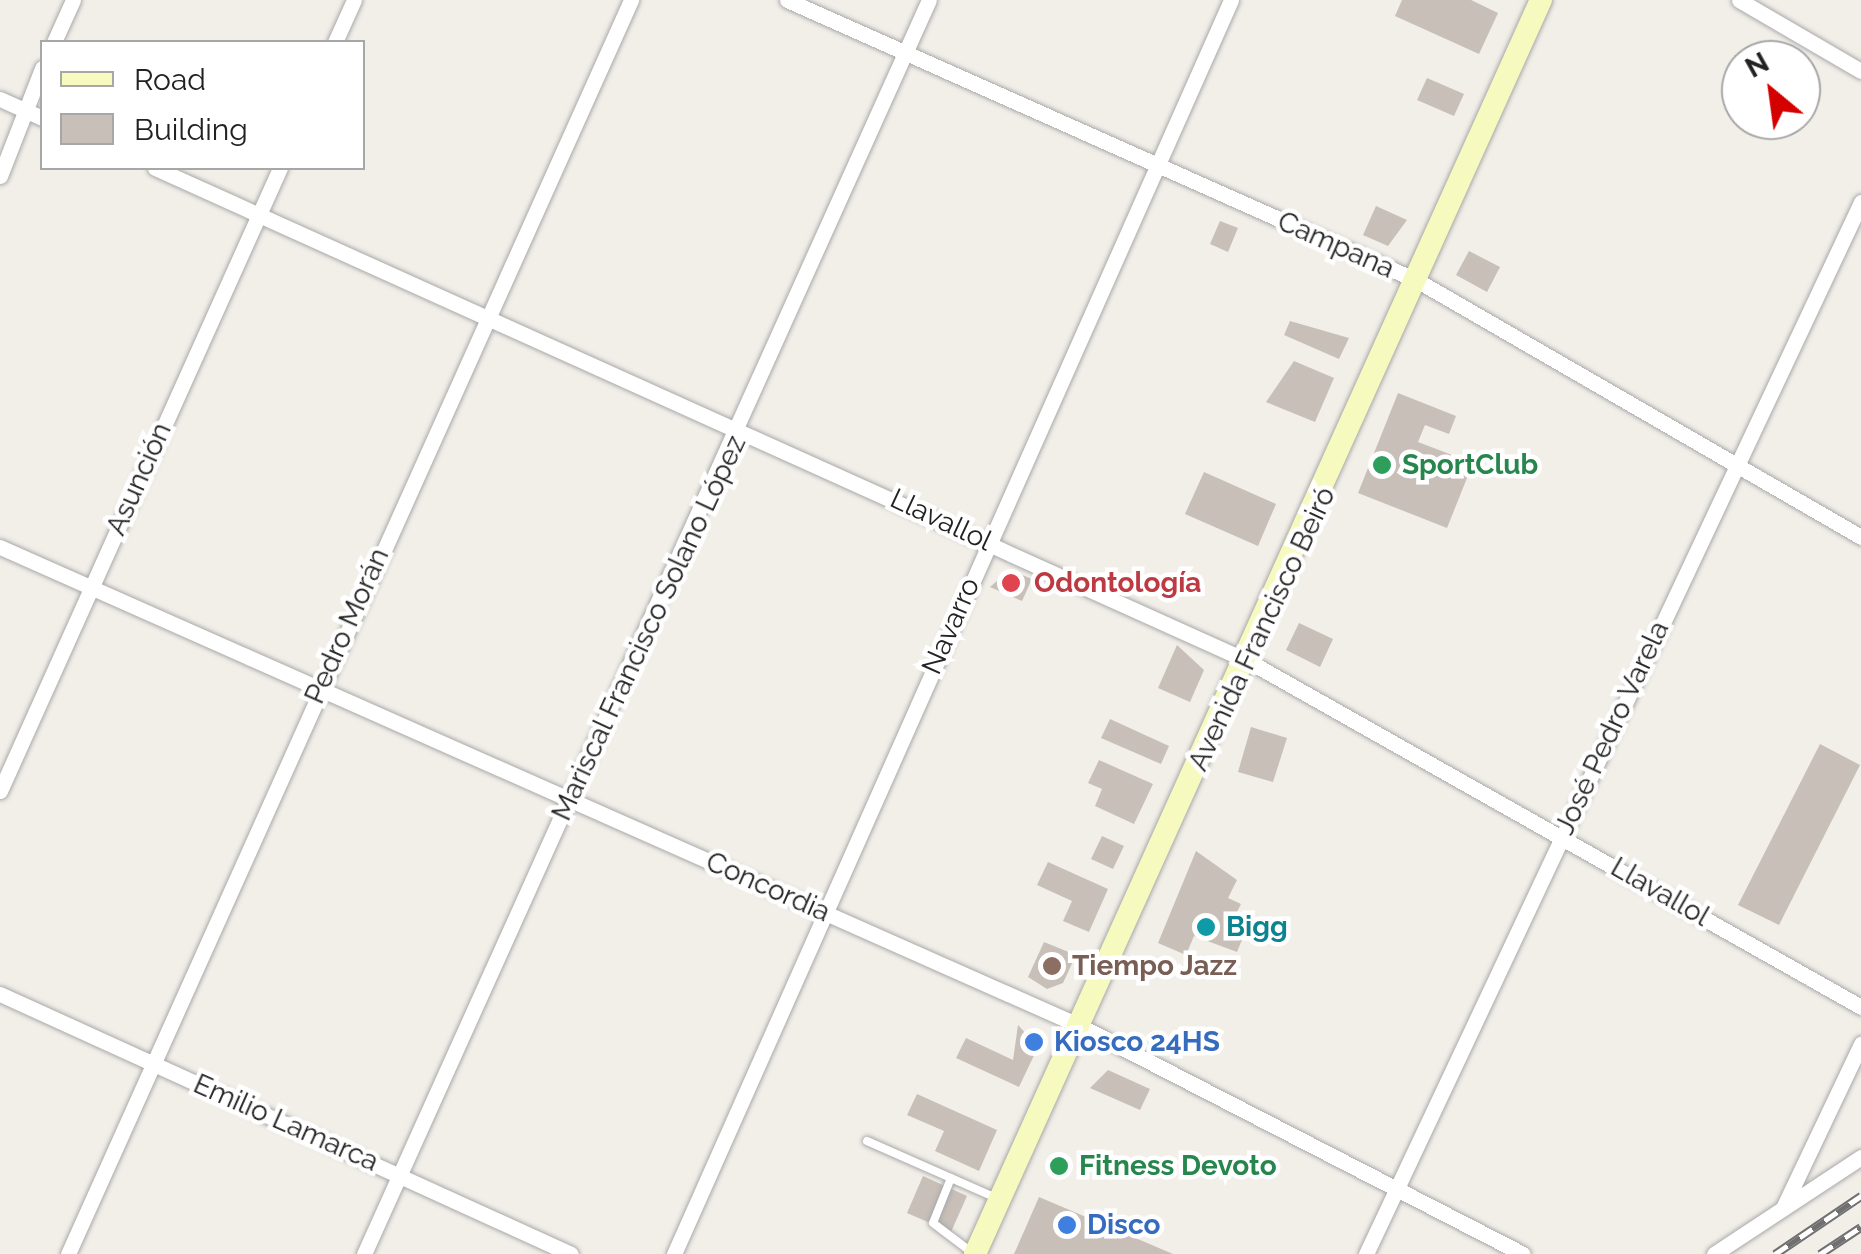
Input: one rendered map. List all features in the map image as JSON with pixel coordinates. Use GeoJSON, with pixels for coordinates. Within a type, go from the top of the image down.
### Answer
{"type":"FeatureCollection","features":[{"type":"Feature","properties":{"kind":"main road","name":"Avenida Francisco Beiró"},"geometry":{"type":"LineString","coordinates":[[975,1254],[1248,661],[1541,0]]}},
{"type":"Feature","properties":{"kind":"street"},"geometry":{"type":"LineString","coordinates":[[55,40],[73,0]]}},
{"type":"Feature","properties":{"kind":"street"},"geometry":{"type":"LineString","coordinates":[[336,40],[354,0]]}},
{"type":"Feature","properties":{"kind":"street","name":"Pedro Morán"},"geometry":{"type":"LineString","coordinates":[[68,1254],[630,0]]}},
{"type":"Feature","properties":{"kind":"street","name":"Campana"},"geometry":{"type":"LineString","coordinates":[[787,0],[1418,281],[1861,537]]}},
{"type":"Feature","properties":{"kind":"street","name":"Mariscal Francisco Solano López"},"geometry":{"type":"LineString","coordinates":[[364,1254],[741,428],[929,0]]}},
{"type":"Feature","properties":{"kind":"street","name":"Navarro"},"geometry":{"type":"LineString","coordinates":[[674,1254],[1231,0]]}},
{"type":"Feature","properties":{"kind":"street"},"geometry":{"type":"LineString","coordinates":[[1740,0],[1861,71]]}},
{"type":"Feature","properties":{"kind":"street"},"geometry":{"type":"LineString","coordinates":[[0,176],[40,73]]}},
{"type":"Feature","properties":{"kind":"street"},"geometry":{"type":"LineString","coordinates":[[0,99],[40,117]]}},
{"type":"Feature","properties":{"kind":"street","name":"Llavallol"},"geometry":{"type":"LineString","coordinates":[[159,170],[487,313],[1248,661],[1861,1007]]}},
{"type":"Feature","properties":{"kind":"street","name":"Asunción"},"geometry":{"type":"LineString","coordinates":[[0,791],[279,170]]}},
{"type":"Feature","properties":{"kind":"street","name":"José Pedro Varela"},"geometry":{"type":"LineString","coordinates":[[1366,1254],[1861,202]]}},
{"type":"Feature","properties":{"kind":"street","name":"Concordia"},"geometry":{"type":"LineString","coordinates":[[0,546],[321,685],[1078,1025],[1523,1254]]}},
{"type":"Feature","properties":{"kind":"street","name":"Emilio Lamarca"},"geometry":{"type":"LineString","coordinates":[[0,994],[571,1254]]}},
{"type":"Feature","properties":{"kind":"street"},"geometry":{"type":"LineString","coordinates":[[1783,1208],[1861,1044]]}},
{"type":"Feature","properties":{"kind":"street"},"geometry":{"type":"LineString","coordinates":[[1714,1254],[1861,1157]]}},
{"type":"Feature","properties":{"kind":"lane"},"geometry":{"type":"LineString","coordinates":[[867,1141],[1000,1200]]}},
{"type":"Feature","properties":{"kind":"lane"},"geometry":{"type":"LineString","coordinates":[[952,1178],[934,1223],[975,1254]]}},
{"type":"Feature","properties":{"kind":"building"},"geometry":{"type":"Polygon","coordinates":[[[1402,0],[1471,0],[1498,13],[1479,54],[1395,16],[1402,0]]]}},
{"type":"Feature","properties":{"kind":"building"},"geometry":{"type":"Polygon","coordinates":[[[1427,78],[1464,94],[1454,116],[1417,100],[1427,78]]]}},
{"type":"Feature","properties":{"kind":"building"},"geometry":{"type":"Polygon","coordinates":[[[1376,206],[1407,220],[1388,246],[1363,235],[1376,206]]]}},
{"type":"Feature","properties":{"kind":"building"},"geometry":{"type":"Polygon","coordinates":[[[1220,221],[1238,228],[1228,252],[1210,244],[1220,221]]]}},
{"type":"Feature","properties":{"kind":"building"},"geometry":{"type":"Polygon","coordinates":[[[1469,251],[1500,267],[1487,292],[1456,275],[1469,251]]]}},
{"type":"Feature","properties":{"kind":"building"},"geometry":{"type":"Polygon","coordinates":[[[1290,321],[1349,338],[1339,359],[1284,335],[1290,321]]]}},
{"type":"Feature","properties":{"kind":"building"},"geometry":{"type":"Polygon","coordinates":[[[1294,361],[1334,378],[1315,422],[1266,402],[1294,361]]]}},
{"type":"Feature","properties":{"kind":"building"},"geometry":{"type":"Polygon","coordinates":[[[1398,393],[1456,416],[1449,434],[1425,425],[1418,442],[1473,463],[1447,528],[1358,493],[1398,393]]]}},
{"type":"Feature","properties":{"kind":"building"},"geometry":{"type":"Polygon","coordinates":[[[1204,472],[1276,504],[1258,546],[1185,514],[1204,472]]]}},
{"type":"Feature","properties":{"kind":"building","name":"Odontología"},"geometry":{"type":"Polygon","coordinates":[[[1010,570],[1032,579],[1022,601],[990,587],[1010,570]]]}},
{"type":"Feature","properties":{"kind":"building"},"geometry":{"type":"Polygon","coordinates":[[[1299,623],[1333,639],[1320,667],[1286,650],[1299,623]]]}},
{"type":"Feature","properties":{"kind":"building"},"geometry":{"type":"Polygon","coordinates":[[[1177,645],[1204,670],[1190,702],[1158,688],[1177,645]]]}},
{"type":"Feature","properties":{"kind":"building"},"geometry":{"type":"Polygon","coordinates":[[[1110,719],[1169,746],[1161,764],[1101,738],[1110,719]]]}},
{"type":"Feature","properties":{"kind":"building"},"geometry":{"type":"Polygon","coordinates":[[[1251,727],[1287,738],[1273,782],[1238,772],[1251,727]]]}},
{"type":"Feature","properties":{"kind":"building"},"geometry":{"type":"Polygon","coordinates":[[[1820,744],[1860,765],[1779,925],[1738,905],[1820,744]]]}},
{"type":"Feature","properties":{"kind":"building"},"geometry":{"type":"Polygon","coordinates":[[[1099,760],[1153,784],[1134,824],[1095,806],[1102,789],[1088,783],[1099,760]]]}},
{"type":"Feature","properties":{"kind":"building"},"geometry":{"type":"Polygon","coordinates":[[[1102,836],[1124,846],[1113,869],[1091,859],[1102,836]]]}},
{"type":"Feature","properties":{"kind":"building"},"geometry":{"type":"Polygon","coordinates":[[[1196,851],[1237,880],[1228,898],[1241,904],[1231,924],[1246,930],[1237,952],[1194,936],[1186,955],[1158,943],[1196,851]]]}},
{"type":"Feature","properties":{"kind":"building"},"geometry":{"type":"Polygon","coordinates":[[[1048,862],[1108,889],[1089,932],[1063,921],[1072,901],[1037,885],[1048,862]]]}},
{"type":"Feature","properties":{"kind":"building","name":"Tiempo Jazz"},"geometry":{"type":"Polygon","coordinates":[[[1044,942],[1076,955],[1063,983],[1047,989],[1028,977],[1044,942]]]}},
{"type":"Feature","properties":{"kind":"building"},"geometry":{"type":"Polygon","coordinates":[[[1018,1025],[1038,1047],[1019,1087],[956,1058],[966,1038],[1013,1060],[1018,1025]]]}},
{"type":"Feature","properties":{"kind":"building"},"geometry":{"type":"Polygon","coordinates":[[[1108,1070],[1150,1089],[1140,1110],[1090,1088],[1108,1070]]]}},
{"type":"Feature","properties":{"kind":"building"},"geometry":{"type":"Polygon","coordinates":[[[917,1094],[997,1130],[979,1171],[935,1151],[944,1131],[907,1115],[917,1094]]]}},
{"type":"Feature","properties":{"kind":"building"},"geometry":{"type":"Polygon","coordinates":[[[923,1176],[967,1196],[951,1232],[907,1213],[923,1176]]]}},
{"type":"Feature","properties":{"kind":"building","name":"Disco"},"geometry":{"type":"Polygon","coordinates":[[[1039,1197],[1173,1254],[1014,1254],[1039,1197]]]}},
{"type":"Feature","properties":{"kind":"railway"},"geometry":{"type":"LineString","coordinates":[[1775,1254],[1861,1196]]}},
{"type":"Feature","properties":{"kind":"railway"},"geometry":{"type":"LineString","coordinates":[[1820,1254],[1861,1227]]}},
{"type":"Feature","properties":{"kind":"place","name":"SportClub"},"geometry":{"type":"Point","coordinates":[1382,465]}},
{"type":"Feature","properties":{"kind":"place","name":"Odontología"},"geometry":{"type":"Point","coordinates":[1011,583]}},
{"type":"Feature","properties":{"kind":"place","name":"Bigg"},"geometry":{"type":"Point","coordinates":[1206,927]}},
{"type":"Feature","properties":{"kind":"place","name":"Tiempo Jazz"},"geometry":{"type":"Point","coordinates":[1052,966]}},
{"type":"Feature","properties":{"kind":"place","name":"Kiosco 24HS"},"geometry":{"type":"Point","coordinates":[1034,1042]}},
{"type":"Feature","properties":{"kind":"place","name":"Fitness Devoto"},"geometry":{"type":"Point","coordinates":[1059,1166]}},
{"type":"Feature","properties":{"kind":"place","name":"Disco"},"geometry":{"type":"Point","coordinates":[1067,1225]}}]}
